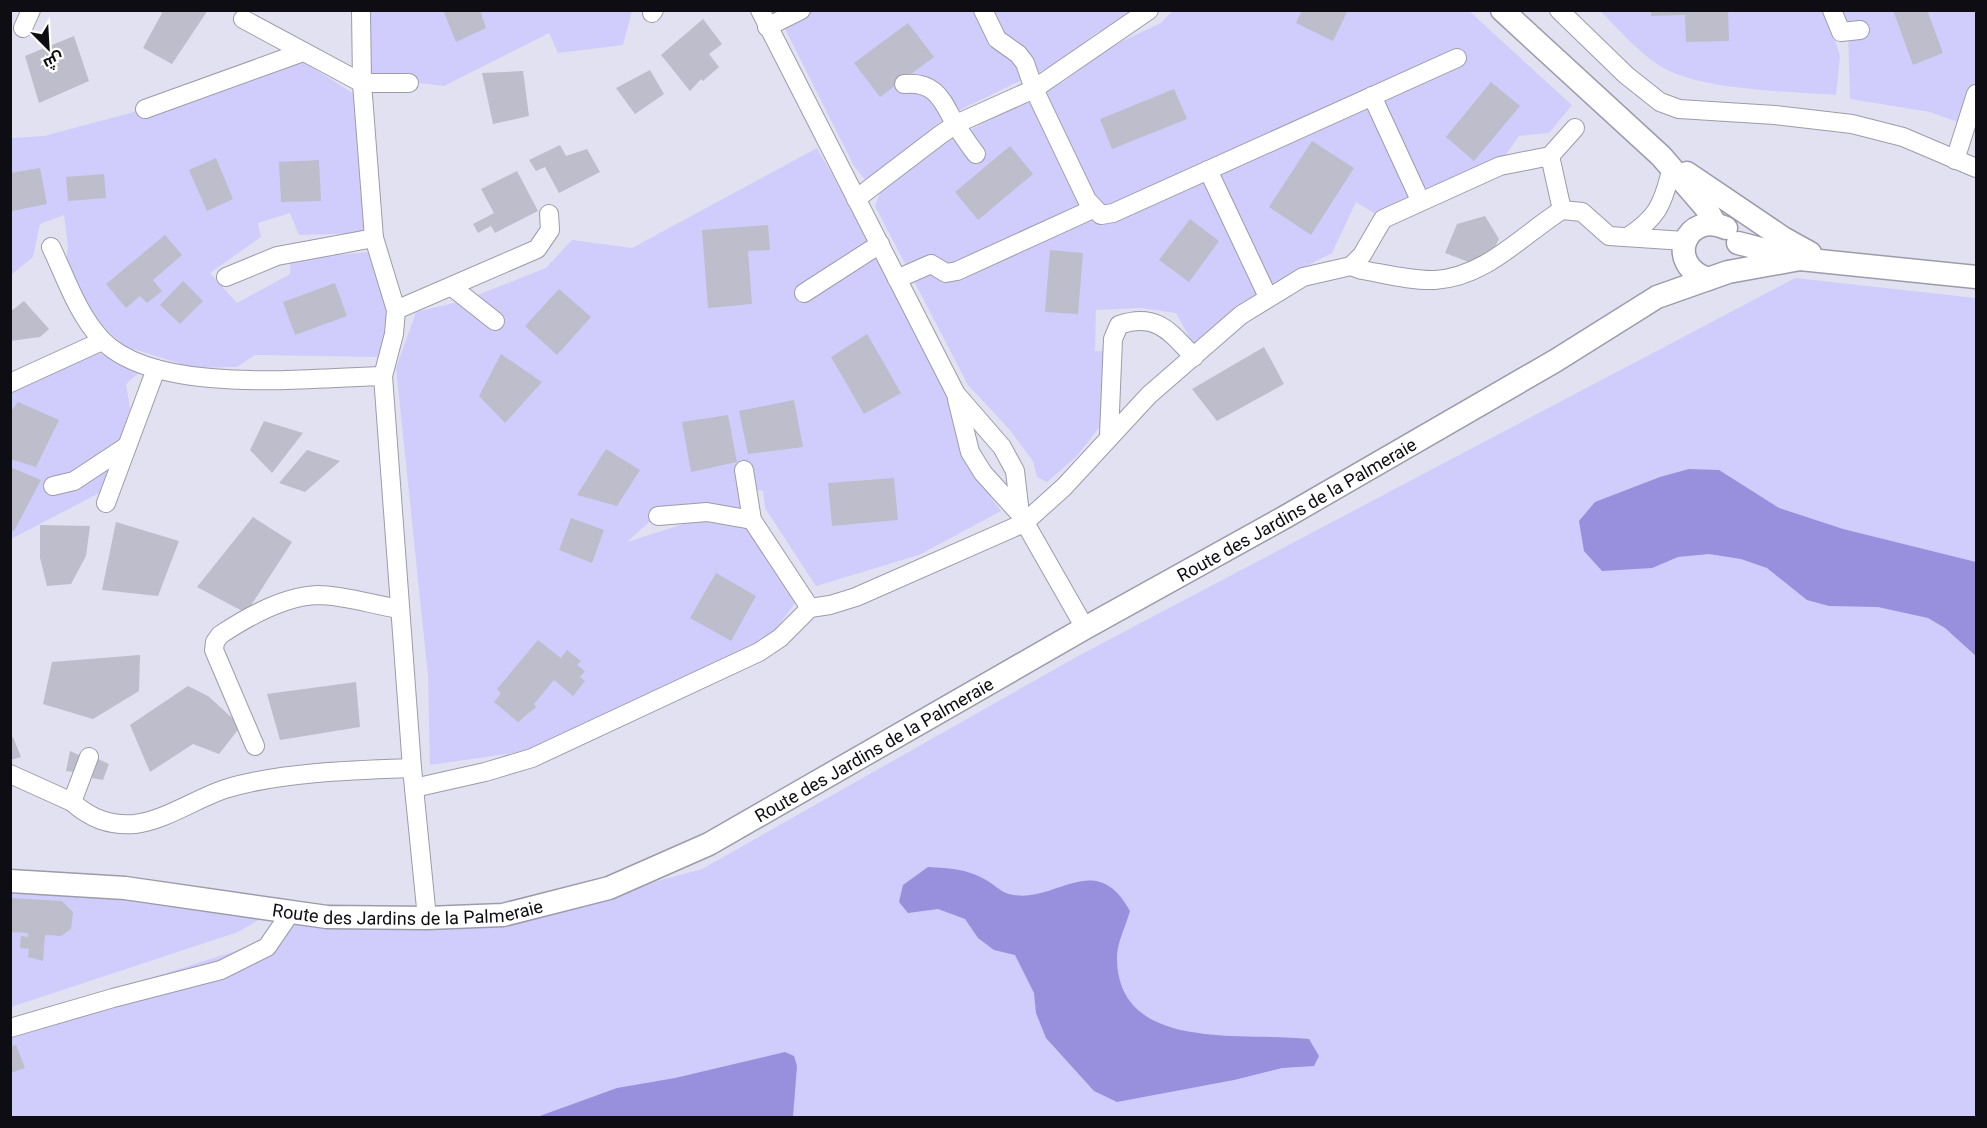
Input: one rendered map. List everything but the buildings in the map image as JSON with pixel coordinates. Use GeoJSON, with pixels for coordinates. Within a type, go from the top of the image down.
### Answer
{"type":"FeatureCollection","features":[{"type":"Feature","properties":{"kind":"street"},"geometry":{"type":"LineString","coordinates":[[23,28],[31,10]]}},
{"type":"Feature","properties":{"kind":"street"},"geometry":{"type":"LineString","coordinates":[[361,10],[362,83],[374,238],[396,310],[394,334],[383,376],[412,768],[427,918]]}},
{"type":"Feature","properties":{"kind":"street"},"geometry":{"type":"LineString","coordinates":[[801,10],[764,19],[956,394],[970,452],[983,473],[1022,518],[1085,628]]}},
{"type":"Feature","properties":{"kind":"street"},"geometry":{"type":"LineString","coordinates":[[983,10],[997,39],[1018,54],[1093,209],[1101,215],[1113,213],[1457,58]]}},
{"type":"Feature","properties":{"kind":"street"},"geometry":{"type":"LineString","coordinates":[[856,198],[956,124],[1034,89],[1149,10]]}},
{"type":"Feature","properties":{"kind":"street"},"geometry":{"type":"LineString","coordinates":[[1502,10],[1706,208],[1694,238],[1689,268],[1718,276],[1736,264],[1739,254],[1738,243]]}},
{"type":"Feature","properties":{"kind":"street"},"geometry":{"type":"LineString","coordinates":[[1559,10],[1626,75],[1660,102],[1679,109],[1775,115],[1852,124],[1903,137],[1977,168]]}},
{"type":"Feature","properties":{"kind":"street"},"geometry":{"type":"LineString","coordinates":[[1832,10],[1841,32],[1860,30]]}},
{"type":"Feature","properties":{"kind":"street"},"geometry":{"type":"LineString","coordinates":[[243,19],[362,83],[409,83]]}},
{"type":"Feature","properties":{"kind":"street"},"geometry":{"type":"LineString","coordinates":[[145,109],[303,52]]}},
{"type":"Feature","properties":{"kind":"street"},"geometry":{"type":"LineString","coordinates":[[904,84],[917,84],[943,98],[956,124],[976,154]]}},
{"type":"Feature","properties":{"kind":"street"},"geometry":{"type":"LineString","coordinates":[[1955,160],[1977,94]]}},
{"type":"Feature","properties":{"kind":"street"},"geometry":{"type":"LineString","coordinates":[[1372,96],[1420,200]]}},
{"type":"Feature","properties":{"kind":"street"},"geometry":{"type":"LineString","coordinates":[[1351,266],[1362,255],[1383,219],[1420,200],[1500,166],[1550,156],[1575,128]]}},
{"type":"Feature","properties":{"kind":"street"},"geometry":{"type":"LineString","coordinates":[[1550,156],[1562,210]]}},
{"type":"Feature","properties":{"kind":"street"},"geometry":{"type":"LineString","coordinates":[[1629,236],[1654,216],[1662,204],[1665,166]]}},
{"type":"Feature","properties":{"kind":"street"},"geometry":{"type":"LineString","coordinates":[[1665,166],[1825,261]]}},
{"type":"Feature","properties":{"kind":"street"},"geometry":{"type":"LineString","coordinates":[[1208,170],[1268,297]]}},
{"type":"Feature","properties":{"kind":"street"},"geometry":{"type":"LineString","coordinates":[[897,279],[931,264],[946,273],[957,271],[1093,209]]}},
{"type":"Feature","properties":{"kind":"street"},"geometry":{"type":"LineString","coordinates":[[414,788],[485,772],[532,758],[759,652],[780,638],[810,608],[856,597],[1022,518],[1064,487],[1109,435],[1149,395],[1241,315],[1303,277],[1351,266],[1372,272],[1435,280],[1463,274],[1489,263],[1562,210],[1581,212],[1609,236],[1694,238]]}},
{"type":"Feature","properties":{"kind":"street"},"geometry":{"type":"LineString","coordinates":[[396,310],[537,249],[550,230],[549,213]]}},
{"type":"Feature","properties":{"kind":"street","name":"Route des Jardins de la Palmeraie"},"geometry":{"type":"LineString","coordinates":[[1657,297],[1694,238],[1725,227],[1738,243],[1800,259],[1977,277]]}},
{"type":"Feature","properties":{"kind":"street"},"geometry":{"type":"LineString","coordinates":[[226,277],[277,256],[374,238]]}},
{"type":"Feature","properties":{"kind":"street"},"geometry":{"type":"LineString","coordinates":[[804,293],[880,244]]}},
{"type":"Feature","properties":{"kind":"street"},"geometry":{"type":"LineString","coordinates":[[51,247],[85,320],[102,341],[139,364],[156,369],[227,380],[383,376]]}},
{"type":"Feature","properties":{"kind":"street","name":"Route des Jardins de la Palmeraie"},"geometry":{"type":"LineString","coordinates":[[10,881],[125,888],[327,917],[427,918],[503,915],[609,888],[709,844],[1085,628],[1285,517],[1555,361],[1657,297],[1718,276],[1800,259]]}},
{"type":"Feature","properties":{"kind":"street"},"geometry":{"type":"LineString","coordinates":[[452,287],[495,321]]}},
{"type":"Feature","properties":{"kind":"street"},"geometry":{"type":"LineString","coordinates":[[1109,435],[1116,328],[1126,323],[1147,320],[1158,323],[1194,357]]}},
{"type":"Feature","properties":{"kind":"street"},"geometry":{"type":"LineString","coordinates":[[10,383],[102,341]]}},
{"type":"Feature","properties":{"kind":"street"},"geometry":{"type":"LineString","coordinates":[[106,503],[156,369]]}},
{"type":"Feature","properties":{"kind":"street"},"geometry":{"type":"LineString","coordinates":[[956,394],[1002,447],[1015,471],[1022,518]]}},
{"type":"Feature","properties":{"kind":"street"},"geometry":{"type":"LineString","coordinates":[[53,486],[74,481],[127,446]]}},
{"type":"Feature","properties":{"kind":"street"},"geometry":{"type":"LineString","coordinates":[[744,470],[752,520],[810,608]]}},
{"type":"Feature","properties":{"kind":"street"},"geometry":{"type":"LineString","coordinates":[[658,516],[707,512],[752,520]]}},
{"type":"Feature","properties":{"kind":"street"},"geometry":{"type":"LineString","coordinates":[[255,746],[214,650],[215,642],[220,635],[277,605],[299,597],[319,595],[400,609]]}},
{"type":"Feature","properties":{"kind":"street"},"geometry":{"type":"LineString","coordinates":[[72,802],[89,757]]}},
{"type":"Feature","properties":{"kind":"street"},"geometry":{"type":"LineString","coordinates":[[10,774],[72,802],[87,815],[110,824],[136,824],[159,818],[226,789],[254,782],[349,770],[412,768]]}},
{"type":"Feature","properties":{"kind":"street"},"geometry":{"type":"LineString","coordinates":[[10,1028],[222,970],[267,947],[291,912]]}},
{"type":"Feature","properties":{"kind":"shaded area"},"geometry":{"type":"Polygon","coordinates":[[[366,11],[632,11],[623,45],[558,53],[549,33],[444,86],[369,77],[366,11]]]}},
{"type":"Feature","properties":{"kind":"shaded area"},"geometry":{"type":"Polygon","coordinates":[[[776,11],[1144,11],[1096,33],[1060,62],[947,116],[868,183],[854,166],[776,11]]]}},
{"type":"Feature","properties":{"kind":"shaded area"},"geometry":{"type":"Polygon","coordinates":[[[1172,11],[1469,11],[1572,105],[1549,133],[1519,136],[1500,163],[1383,219],[1356,202],[1332,253],[1263,288],[1194,346],[1176,313],[1141,308],[1096,310],[1095,351],[1107,351],[1102,424],[1077,456],[1047,482],[1037,477],[1033,461],[1009,429],[968,385],[875,206],[880,193],[933,149],[1063,82],[1112,46],[1161,23],[1172,11]]]}},
{"type":"Feature","properties":{"kind":"shaded area"},"geometry":{"type":"Polygon","coordinates":[[[1600,11],[1826,11],[1840,56],[1836,95],[1718,85],[1674,73],[1657,64],[1642,52],[1600,11]]]}},
{"type":"Feature","properties":{"kind":"shaded area"},"geometry":{"type":"Polygon","coordinates":[[[1839,11],[1976,11],[1976,83],[1963,124],[1930,112],[1850,99],[1848,32],[1839,11]]]}},
{"type":"Feature","properties":{"kind":"shaded area"},"geometry":{"type":"Polygon","coordinates":[[[300,60],[356,95],[365,233],[299,235],[290,213],[258,223],[261,237],[210,273],[237,303],[290,274],[291,259],[369,252],[391,312],[379,357],[255,355],[237,367],[194,368],[124,346],[90,314],[66,264],[68,246],[64,215],[40,224],[33,257],[11,275],[11,138],[44,136],[145,109],[300,60]]]}},
{"type":"Feature","properties":{"kind":"shaded area"},"geometry":{"type":"Polygon","coordinates":[[[817,148],[877,254],[953,404],[958,437],[967,462],[1001,511],[919,555],[816,586],[765,508],[763,491],[737,486],[742,513],[666,507],[627,542],[699,519],[749,523],[798,599],[766,642],[528,751],[430,765],[428,676],[396,368],[416,312],[462,301],[546,268],[572,240],[632,248],[817,148]]]}},
{"type":"Feature","properties":{"kind":"shaded area"},"geometry":{"type":"Polygon","coordinates":[[[1795,278],[1976,298],[1976,1117],[11,1118],[10,1022],[236,951],[300,922],[500,924],[702,869],[1078,656],[1795,278]]]}},
{"type":"Feature","properties":{"kind":"shaded area"},"geometry":{"type":"Polygon","coordinates":[[[98,353],[141,371],[126,384],[130,409],[103,491],[11,539],[11,392],[98,353]]]}},
{"type":"Feature","properties":{"kind":"shaded area"},"geometry":{"type":"Polygon","coordinates":[[[1689,469],[1719,470],[1779,508],[1843,529],[1976,562],[1976,656],[1945,628],[1928,618],[1878,607],[1829,606],[1807,600],[1767,568],[1741,559],[1709,554],[1678,557],[1652,568],[1602,571],[1584,551],[1579,521],[1595,502],[1660,477],[1689,469]]]}},
{"type":"Feature","properties":{"kind":"shaded area"},"geometry":{"type":"Polygon","coordinates":[[[928,867],[965,871],[979,876],[1006,893],[1023,896],[1072,883],[1087,881],[1102,883],[1116,892],[1130,911],[1117,955],[1122,987],[1137,1009],[1160,1023],[1188,1032],[1309,1039],[1319,1056],[1314,1066],[1282,1068],[1234,1080],[1117,1102],[1094,1091],[1046,1038],[1036,1013],[1034,993],[1015,955],[994,950],[978,938],[965,919],[938,909],[908,913],[899,902],[903,885],[928,867]]]}},
{"type":"Feature","properties":{"kind":"shaded area"},"geometry":{"type":"Polygon","coordinates":[[[11,894],[102,896],[267,915],[238,932],[11,1007],[11,894]]]}},
{"type":"Feature","properties":{"kind":"shaded area"},"geometry":{"type":"Polygon","coordinates":[[[785,1052],[794,1056],[797,1066],[793,1117],[537,1117],[617,1088],[675,1078],[785,1052]]]}}]}
